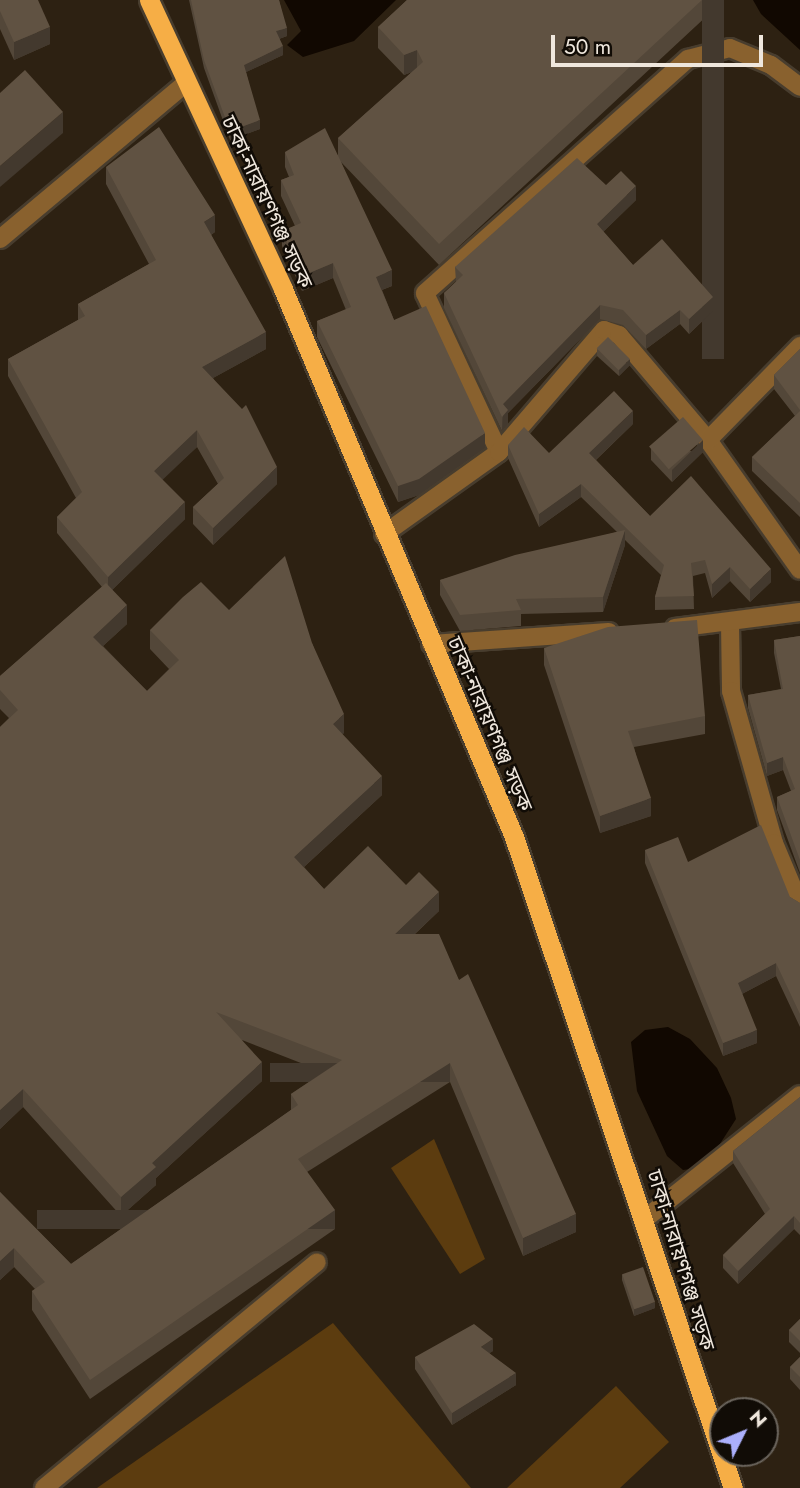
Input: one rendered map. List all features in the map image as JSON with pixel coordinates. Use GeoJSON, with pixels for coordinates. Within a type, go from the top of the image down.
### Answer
{"type":"FeatureCollection","features":[{"type":"Feature","properties":{"kind":"highway","name":"ঢাকা-নারায়ণগঞ্জ সড়ক"},"geometry":{"type":"LineString","coordinates":[[149,0],[283,289],[514,837],[646,1218],[733,1488]]}},
{"type":"Feature","properties":{"kind":"street"},"geometry":{"type":"LineString","coordinates":[[499,452],[425,293],[688,59],[730,48],[771,65],[800,87]]}},
{"type":"Feature","properties":{"kind":"street"},"geometry":{"type":"LineString","coordinates":[[0,239],[186,83]]}},
{"type":"Feature","properties":{"kind":"street"},"geometry":{"type":"LineString","coordinates":[[384,534],[499,452],[604,330],[611,329],[708,440],[800,570]]}},
{"type":"Feature","properties":{"kind":"street"},"geometry":{"type":"LineString","coordinates":[[708,440],[800,346]]}},
{"type":"Feature","properties":{"kind":"street"},"geometry":{"type":"LineString","coordinates":[[431,644],[730,624],[800,612]]}},
{"type":"Feature","properties":{"kind":"street"},"geometry":{"type":"LineString","coordinates":[[730,624],[731,691],[774,843],[800,905]]}},
{"type":"Feature","properties":{"kind":"street"},"geometry":{"type":"LineString","coordinates":[[646,1218],[800,1095]]}},
{"type":"Feature","properties":{"kind":"street"},"geometry":{"type":"LineString","coordinates":[[44,1488],[317,1262]]}},
{"type":"Feature","properties":{"kind":"shaded area"},"geometry":{"type":"Polygon","coordinates":[[[284,0],[396,0],[354,41],[303,57],[287,45],[301,31],[284,0]]]}},
{"type":"Feature","properties":{"kind":"shaded area"},"geometry":{"type":"Polygon","coordinates":[[[753,0],[800,0],[800,50],[761,14],[753,0]]]}},
{"type":"Feature","properties":{"kind":"shaded area"},"geometry":{"type":"Polygon","coordinates":[[[668,1027],[690,1039],[717,1068],[731,1098],[736,1119],[705,1167],[683,1170],[667,1156],[637,1091],[631,1042],[645,1030],[668,1027]]]}},
{"type":"Feature","properties":{"kind":"shaded area"},"geometry":{"type":"Polygon","coordinates":[[[434,1139],[485,1259],[460,1274],[391,1168],[434,1139]]]}},
{"type":"Feature","properties":{"kind":"shaded area"},"geometry":{"type":"Polygon","coordinates":[[[333,1323],[471,1488],[97,1488],[333,1323]]]}},
{"type":"Feature","properties":{"kind":"shaded area"},"geometry":{"type":"Polygon","coordinates":[[[616,1386],[669,1442],[620,1488],[507,1488],[616,1386]]]}},
{"type":"Feature","properties":{"kind":"building"},"geometry":{"type":"Polygon","coordinates":[[[0,0],[38,0],[50,27],[14,42],[0,11],[0,0]]]}},
{"type":"Feature","properties":{"kind":"building"},"geometry":{"type":"Polygon","coordinates":[[[191,0],[279,0],[287,28],[276,31],[283,46],[244,65],[260,120],[230,131],[204,60],[191,0]]]}},
{"type":"Feature","properties":{"kind":"building"},"geometry":{"type":"Polygon","coordinates":[[[407,0],[702,0],[439,244],[338,138],[423,62],[417,50],[404,55],[378,27],[407,0]]]}},
{"type":"Feature","properties":{"kind":"building"},"geometry":{"type":"Polygon","coordinates":[[[25,70],[63,112],[0,166],[0,93],[25,70]]]}},
{"type":"Feature","properties":{"kind":"building"},"geometry":{"type":"Polygon","coordinates":[[[159,127],[215,215],[204,222],[266,332],[202,367],[242,409],[246,405],[277,467],[213,528],[193,507],[224,478],[197,430],[154,471],[185,502],[108,577],[57,517],[82,492],[8,359],[85,316],[78,304],[156,260],[106,167],[159,127]]]}},
{"type":"Feature","properties":{"kind":"building"},"geometry":{"type":"Polygon","coordinates":[[[325,128],[392,270],[376,277],[394,320],[426,306],[485,433],[419,479],[398,486],[317,321],[351,307],[333,263],[302,276],[282,231],[301,223],[281,180],[294,175],[285,152],[325,128]]]}},
{"type":"Feature","properties":{"kind":"building"},"geometry":{"type":"Polygon","coordinates":[[[577,158],[606,185],[621,171],[636,186],[597,224],[633,265],[662,239],[713,297],[689,319],[680,310],[646,335],[623,310],[600,305],[503,404],[508,410],[502,417],[444,293],[463,275],[455,267],[577,158]]]}},
{"type":"Feature","properties":{"kind":"building"},"geometry":{"type":"Polygon","coordinates":[[[608,337],[630,359],[619,370],[597,348],[608,337]]]}},
{"type":"Feature","properties":{"kind":"building"},"geometry":{"type":"Polygon","coordinates":[[[800,349],[800,410],[774,375],[800,349]]]}},
{"type":"Feature","properties":{"kind":"building"},"geometry":{"type":"Polygon","coordinates":[[[614,391],[633,411],[589,453],[650,516],[691,476],[771,569],[750,589],[730,567],[712,584],[705,560],[691,563],[694,596],[655,597],[664,565],[581,484],[539,514],[508,445],[524,427],[549,453],[614,391]]]}},
{"type":"Feature","properties":{"kind":"building"},"geometry":{"type":"Polygon","coordinates":[[[800,411],[800,503],[752,457],[800,411]]]}},
{"type":"Feature","properties":{"kind":"building"},"geometry":{"type":"Polygon","coordinates":[[[683,417],[703,440],[669,469],[649,447],[683,417]]]}},
{"type":"Feature","properties":{"kind":"building"},"geometry":{"type":"Polygon","coordinates":[[[625,530],[603,597],[516,599],[521,610],[460,615],[440,580],[515,555],[625,530]]]}},
{"type":"Feature","properties":{"kind":"building"},"geometry":{"type":"Polygon","coordinates":[[[285,556],[312,643],[344,714],[333,724],[382,776],[294,857],[324,889],[368,846],[406,885],[419,872],[439,892],[395,934],[439,934],[459,980],[468,974],[576,1214],[523,1238],[450,1063],[298,1159],[335,1210],[90,1380],[32,1291],[45,1282],[14,1248],[0,1261],[0,1192],[71,1264],[298,1105],[291,1094],[342,1060],[216,1012],[262,1062],[152,1163],[156,1167],[121,1197],[23,1089],[0,1110],[0,727],[18,710],[0,690],[0,676],[106,583],[127,605],[93,637],[147,691],[179,660],[150,630],[183,597],[201,582],[229,610],[285,556]]]}},
{"type":"Feature","properties":{"kind":"building"},"geometry":{"type":"Polygon","coordinates":[[[697,620],[705,716],[628,731],[651,798],[600,816],[544,648],[608,627],[697,620]]]}},
{"type":"Feature","properties":{"kind":"building"},"geometry":{"type":"Polygon","coordinates":[[[800,636],[800,860],[777,797],[795,789],[783,757],[767,763],[748,695],[783,689],[774,640],[800,636]]]}},
{"type":"Feature","properties":{"kind":"building"},"geometry":{"type":"Polygon","coordinates":[[[761,825],[790,897],[800,903],[800,1014],[776,963],[738,983],[757,1030],[723,1043],[645,850],[678,837],[688,862],[761,825]]]}},
{"type":"Feature","properties":{"kind":"building"},"geometry":{"type":"Polygon","coordinates":[[[800,1097],[800,1223],[794,1216],[738,1271],[723,1255],[770,1209],[733,1151],[800,1097]]]}},
{"type":"Feature","properties":{"kind":"building"},"geometry":{"type":"Polygon","coordinates":[[[643,1267],[655,1302],[634,1309],[622,1274],[643,1267]]]}},
{"type":"Feature","properties":{"kind":"building"},"geometry":{"type":"Polygon","coordinates":[[[800,1319],[800,1341],[789,1330],[800,1319]]]}},
{"type":"Feature","properties":{"kind":"building"},"geometry":{"type":"Polygon","coordinates":[[[474,1324],[493,1339],[481,1347],[516,1373],[452,1413],[415,1357],[474,1324]]]}},
{"type":"Feature","properties":{"kind":"building"},"geometry":{"type":"Polygon","coordinates":[[[800,1357],[800,1377],[790,1367],[800,1357]]]}}]}
